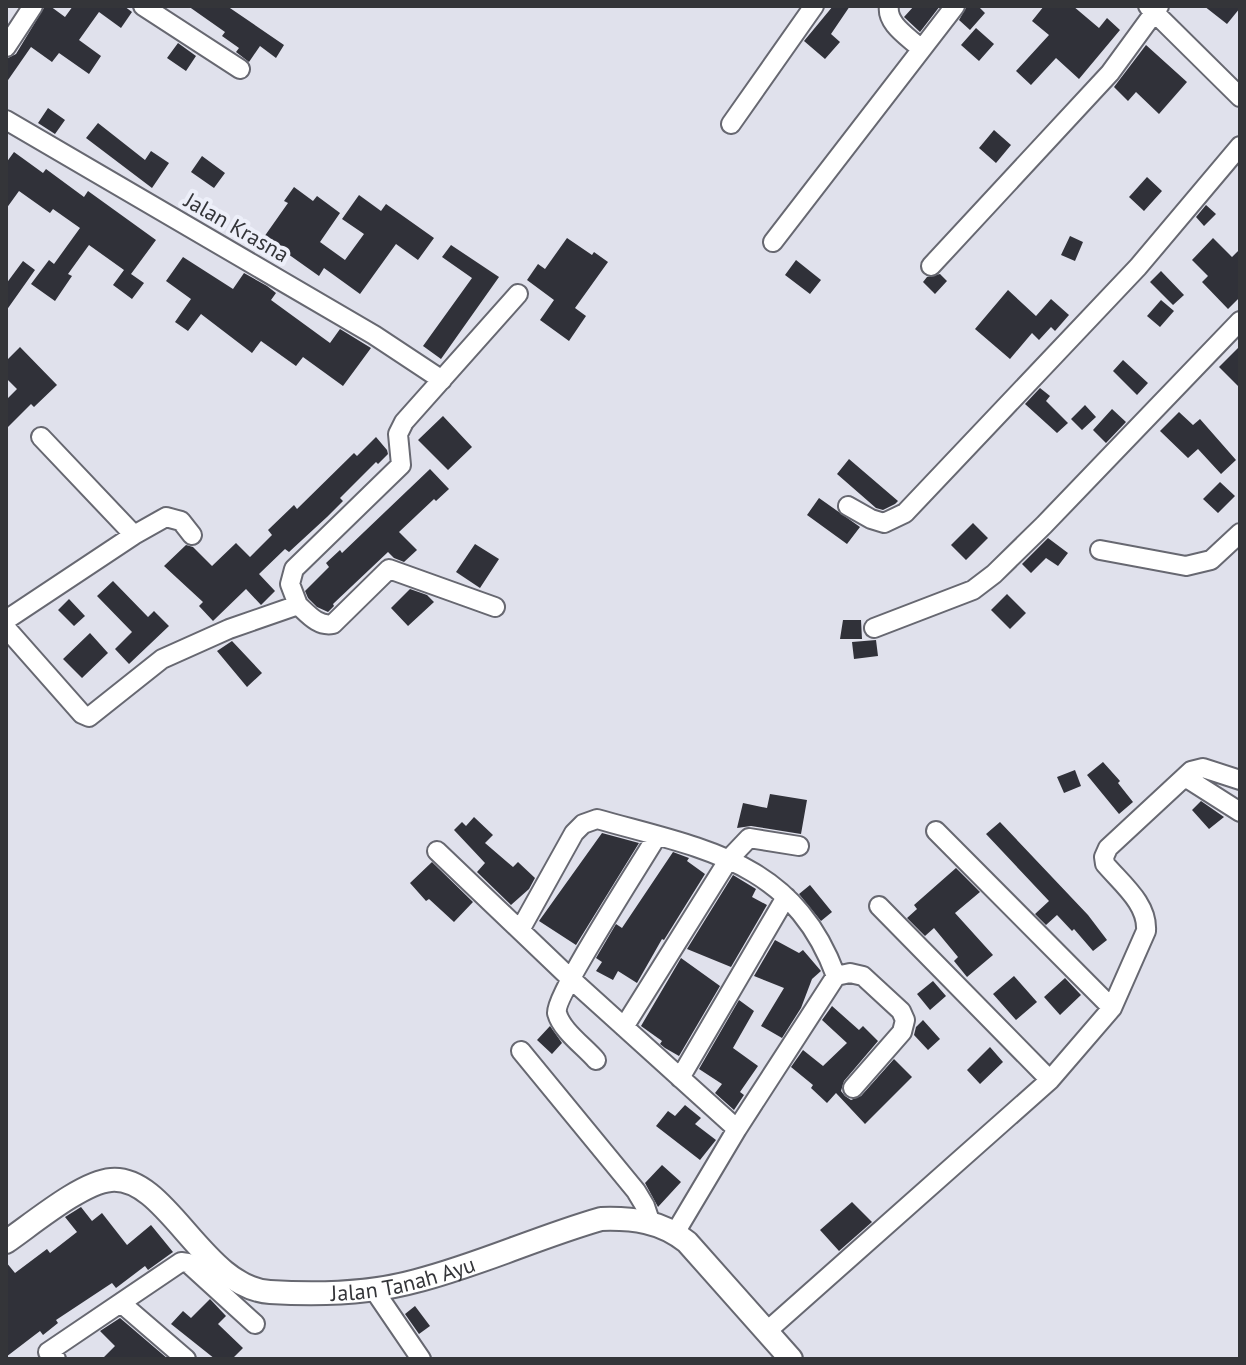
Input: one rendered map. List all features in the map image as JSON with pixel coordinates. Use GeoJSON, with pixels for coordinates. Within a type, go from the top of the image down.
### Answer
{"type":"FeatureCollection","features":[{"type":"Feature","properties":{"kind":"street"},"geometry":{"type":"LineString","coordinates":[[6,47],[33,6]]}},
{"type":"Feature","properties":{"kind":"street"},"geometry":{"type":"LineString","coordinates":[[143,6],[240,69]]}},
{"type":"Feature","properties":{"kind":"street"},"geometry":{"type":"LineString","coordinates":[[731,124],[814,6]]}},
{"type":"Feature","properties":{"kind":"street"},"geometry":{"type":"LineString","coordinates":[[889,6],[888,15],[892,21],[921,49]]}},
{"type":"Feature","properties":{"kind":"street"},"geometry":{"type":"LineString","coordinates":[[773,242],[955,6]]}},
{"type":"Feature","properties":{"kind":"street"},"geometry":{"type":"LineString","coordinates":[[931,266],[1110,73],[1154,8],[1240,97]]}},
{"type":"Feature","properties":{"kind":"street","name":"Jalan Krasna"},"geometry":{"type":"LineString","coordinates":[[6,120],[374,335],[442,380]]}},
{"type":"Feature","properties":{"kind":"street"},"geometry":{"type":"LineString","coordinates":[[848,506],[884,523],[905,513],[1138,267],[1240,146]]}},
{"type":"Feature","properties":{"kind":"street"},"geometry":{"type":"LineString","coordinates":[[495,607],[392,568],[385,570],[333,624],[322,624],[298,605],[290,584],[294,569],[401,465],[400,428],[518,294]]}},
{"type":"Feature","properties":{"kind":"street"},"geometry":{"type":"LineString","coordinates":[[874,628],[973,590],[994,574],[1240,321]]}},
{"type":"Feature","properties":{"kind":"street"},"geometry":{"type":"LineString","coordinates":[[41,437],[134,535]]}},
{"type":"Feature","properties":{"kind":"street"},"geometry":{"type":"LineString","coordinates":[[6,620],[166,517],[181,521],[192,535]]}},
{"type":"Feature","properties":{"kind":"street"},"geometry":{"type":"LineString","coordinates":[[1100,550],[1186,566],[1211,560],[1240,533]]}},
{"type":"Feature","properties":{"kind":"street"},"geometry":{"type":"LineString","coordinates":[[6,628],[82,714],[89,717],[162,659],[216,634],[298,605]]}},
{"type":"Feature","properties":{"kind":"street"},"geometry":{"type":"LineString","coordinates":[[766,1332],[1050,1080],[1112,1008],[1146,931],[1147,919],[1143,908],[1105,864],[1108,848],[1197,768],[1240,780]]}},
{"type":"Feature","properties":{"kind":"street"},"geometry":{"type":"LineString","coordinates":[[1185,777],[1240,812]]}},
{"type":"Feature","properties":{"kind":"street"},"geometry":{"type":"LineString","coordinates":[[520,930],[573,835],[583,824],[597,819],[729,859],[767,879],[814,932],[836,976]]}},
{"type":"Feature","properties":{"kind":"street"},"geometry":{"type":"LineString","coordinates":[[936,831],[1112,1008]]}},
{"type":"Feature","properties":{"kind":"street"},"geometry":{"type":"LineString","coordinates":[[596,1060],[565,1027],[557,1012],[571,979],[657,836]]}},
{"type":"Feature","properties":{"kind":"street"},"geometry":{"type":"LineString","coordinates":[[624,1027],[729,859],[749,838],[799,846]]}},
{"type":"Feature","properties":{"kind":"street"},"geometry":{"type":"LineString","coordinates":[[437,851],[571,979],[737,1129]]}},
{"type":"Feature","properties":{"kind":"street"},"geometry":{"type":"LineString","coordinates":[[680,1078],[786,897]]}},
{"type":"Feature","properties":{"kind":"street"},"geometry":{"type":"LineString","coordinates":[[879,906],[1050,1080]]}},
{"type":"Feature","properties":{"kind":"street"},"geometry":{"type":"LineString","coordinates":[[675,1233],[737,1129],[836,976],[850,973],[863,976],[901,1011],[905,1020],[902,1032],[853,1088]]}},
{"type":"Feature","properties":{"kind":"street"},"geometry":{"type":"LineString","coordinates":[[521,1051],[636,1191],[650,1221]]}},
{"type":"Feature","properties":{"kind":"street","name":"Jalan Tanah Ayu"},"geometry":{"type":"LineString","coordinates":[[6,1242],[95,1184],[111,1180],[126,1181],[153,1197],[192,1242],[222,1269],[246,1285],[266,1292],[313,1293],[374,1290],[416,1281],[601,1219],[650,1221],[675,1233],[729,1286],[791,1359]]}},
{"type":"Feature","properties":{"kind":"street"},"geometry":{"type":"LineString","coordinates":[[47,1357],[181,1262],[188,1263],[255,1324]]}},
{"type":"Feature","properties":{"kind":"street"},"geometry":{"type":"LineString","coordinates":[[374,1290],[421,1359]]}},
{"type":"Feature","properties":{"kind":"street"},"geometry":{"type":"LineString","coordinates":[[121,1303],[186,1359]]}},
{"type":"Feature","properties":{"kind":"building"},"geometry":{"type":"Polygon","coordinates":[[[45,6],[50,6],[65,17],[73,6],[124,6],[132,12],[121,28],[99,12],[79,40],[101,56],[89,74],[59,53],[52,62],[31,47],[6,83],[6,59],[16,54],[45,6]]]}},
{"type":"Feature","properties":{"kind":"building"},"geometry":{"type":"Polygon","coordinates":[[[188,6],[227,6],[284,45],[276,58],[260,46],[249,62],[236,52],[239,48],[222,36],[225,32],[188,6]]]}},
{"type":"Feature","properties":{"kind":"building"},"geometry":{"type":"Polygon","coordinates":[[[833,6],[850,6],[831,34],[840,42],[825,59],[804,41],[833,6]]]}},
{"type":"Feature","properties":{"kind":"building"},"geometry":{"type":"Polygon","coordinates":[[[914,6],[940,6],[920,32],[904,17],[914,6]]]}},
{"type":"Feature","properties":{"kind":"building"},"geometry":{"type":"Polygon","coordinates":[[[967,6],[978,6],[985,13],[970,30],[959,20],[967,6]]]}},
{"type":"Feature","properties":{"kind":"building"},"geometry":{"type":"Polygon","coordinates":[[[1044,6],[1073,6],[1099,28],[1107,18],[1120,30],[1079,79],[1056,58],[1031,85],[1016,71],[1049,35],[1032,21],[1044,6]]]}},
{"type":"Feature","properties":{"kind":"building"},"geometry":{"type":"Polygon","coordinates":[[[1204,6],[1240,6],[1240,8],[1227,24],[1204,6]]]}},
{"type":"Feature","properties":{"kind":"building"},"geometry":{"type":"Polygon","coordinates":[[[976,28],[994,44],[979,61],[961,45],[976,28]]]}},
{"type":"Feature","properties":{"kind":"building"},"geometry":{"type":"Polygon","coordinates":[[[178,43],[196,56],[186,71],[167,58],[178,43]]]}},
{"type":"Feature","properties":{"kind":"building"},"geometry":{"type":"Polygon","coordinates":[[[1146,45],[1187,82],[1159,114],[1136,92],[1128,101],[1114,87],[1146,45]]]}},
{"type":"Feature","properties":{"kind":"building"},"geometry":{"type":"Polygon","coordinates":[[[48,108],[65,120],[55,134],[38,123],[48,108]]]}},
{"type":"Feature","properties":{"kind":"building"},"geometry":{"type":"Polygon","coordinates":[[[98,123],[145,160],[151,151],[169,163],[152,188],[86,138],[98,123]]]}},
{"type":"Feature","properties":{"kind":"building"},"geometry":{"type":"Polygon","coordinates":[[[994,130],[1011,145],[996,163],[979,148],[994,130]]]}},
{"type":"Feature","properties":{"kind":"building"},"geometry":{"type":"Polygon","coordinates":[[[14,152],[43,173],[46,169],[84,197],[88,191],[156,240],[131,274],[144,283],[132,299],[113,285],[124,270],[89,245],[68,274],[72,276],[55,301],[31,284],[49,260],[54,264],[80,228],[53,209],[50,213],[19,191],[6,209],[6,163],[14,152]]]}},
{"type":"Feature","properties":{"kind":"building"},"geometry":{"type":"Polygon","coordinates":[[[202,156],[225,173],[214,188],[191,172],[202,156]]]}},
{"type":"Feature","properties":{"kind":"building"},"geometry":{"type":"Polygon","coordinates":[[[1147,177],[1162,191],[1144,211],[1129,197],[1147,177]]]}},
{"type":"Feature","properties":{"kind":"building"},"geometry":{"type":"Polygon","coordinates":[[[294,187],[313,201],[317,196],[340,213],[320,242],[345,260],[364,234],[342,219],[359,195],[381,211],[386,204],[434,238],[418,260],[396,244],[360,294],[324,268],[319,276],[264,237],[288,203],[284,201],[294,187]]]}},
{"type":"Feature","properties":{"kind":"building"},"geometry":{"type":"Polygon","coordinates":[[[1206,205],[1216,214],[1204,226],[1196,217],[1206,205]]]}},
{"type":"Feature","properties":{"kind":"building"},"geometry":{"type":"Polygon","coordinates":[[[1070,236],[1083,242],[1075,261],[1061,255],[1070,236]]]}},
{"type":"Feature","properties":{"kind":"building"},"geometry":{"type":"Polygon","coordinates":[[[567,238],[608,262],[575,308],[586,316],[569,341],[540,320],[554,300],[527,280],[538,264],[545,269],[567,238]]]}},
{"type":"Feature","properties":{"kind":"building"},"geometry":{"type":"Polygon","coordinates":[[[1213,238],[1232,257],[1240,249],[1240,297],[1228,309],[1202,282],[1208,276],[1192,260],[1213,238]]]}},
{"type":"Feature","properties":{"kind":"building"},"geometry":{"type":"Polygon","coordinates":[[[451,245],[499,277],[441,359],[423,346],[472,278],[442,257],[451,245]]]}},
{"type":"Feature","properties":{"kind":"building"},"geometry":{"type":"Polygon","coordinates":[[[183,257],[233,289],[244,273],[267,286],[276,293],[271,300],[330,343],[340,329],[371,348],[343,386],[303,357],[296,366],[261,341],[252,353],[201,314],[188,331],[175,322],[191,299],[166,281],[183,257]]]}},
{"type":"Feature","properties":{"kind":"building"},"geometry":{"type":"Polygon","coordinates":[[[796,260],[821,280],[810,294],[785,275],[796,260]]]}},
{"type":"Feature","properties":{"kind":"building"},"geometry":{"type":"Polygon","coordinates":[[[23,261],[35,270],[6,311],[6,284],[23,261]]]}},
{"type":"Feature","properties":{"kind":"building"},"geometry":{"type":"Polygon","coordinates":[[[1161,271],[1184,295],[1173,305],[1150,282],[1161,271]]]}},
{"type":"Feature","properties":{"kind":"building"},"geometry":{"type":"Polygon","coordinates":[[[940,274],[947,281],[935,294],[923,282],[927,277],[940,274]]]}},
{"type":"Feature","properties":{"kind":"building"},"geometry":{"type":"Polygon","coordinates":[[[1008,290],[1036,316],[1051,299],[1069,315],[1055,331],[1051,327],[1039,340],[1032,333],[1010,359],[975,329],[1008,290]]]}},
{"type":"Feature","properties":{"kind":"building"},"geometry":{"type":"Polygon","coordinates":[[[1161,300],[1174,311],[1160,327],[1147,316],[1161,300]]]}},
{"type":"Feature","properties":{"kind":"building"},"geometry":{"type":"Polygon","coordinates":[[[1240,346],[1240,388],[1219,367],[1240,346]]]}},
{"type":"Feature","properties":{"kind":"building"},"geometry":{"type":"Polygon","coordinates":[[[20,347],[57,385],[34,407],[31,404],[6,429],[6,400],[17,389],[6,378],[6,361],[20,347]]]}},
{"type":"Feature","properties":{"kind":"building"},"geometry":{"type":"Polygon","coordinates":[[[1123,360],[1148,383],[1137,395],[1113,371],[1123,360]]]}},
{"type":"Feature","properties":{"kind":"building"},"geometry":{"type":"Polygon","coordinates":[[[1040,388],[1050,396],[1046,401],[1068,423],[1057,433],[1025,404],[1040,388]]]}},
{"type":"Feature","properties":{"kind":"building"},"geometry":{"type":"Polygon","coordinates":[[[1085,405],[1096,417],[1082,430],[1071,419],[1085,405]]]}},
{"type":"Feature","properties":{"kind":"building"},"geometry":{"type":"Polygon","coordinates":[[[1112,409],[1126,422],[1106,443],[1093,430],[1112,409]]]}},
{"type":"Feature","properties":{"kind":"building"},"geometry":{"type":"Polygon","coordinates":[[[1179,412],[1193,425],[1200,419],[1236,460],[1221,474],[1198,449],[1188,458],[1160,431],[1179,412]]]}},
{"type":"Feature","properties":{"kind":"building"},"geometry":{"type":"Polygon","coordinates":[[[443,416],[472,447],[448,470],[418,440],[443,416]]]}},
{"type":"Feature","properties":{"kind":"building"},"geometry":{"type":"Polygon","coordinates":[[[376,437],[388,454],[340,498],[343,501],[327,517],[289,552],[285,549],[259,574],[275,591],[261,605],[246,589],[213,621],[199,606],[203,602],[164,566],[186,545],[193,547],[212,566],[236,543],[250,557],[272,535],[268,530],[294,505],[297,509],[354,453],[357,456],[376,437]]]}},
{"type":"Feature","properties":{"kind":"building"},"geometry":{"type":"Polygon","coordinates":[[[849,459],[898,501],[883,510],[876,508],[837,474],[849,459]]]}},
{"type":"Feature","properties":{"kind":"building"},"geometry":{"type":"Polygon","coordinates":[[[430,469],[449,489],[399,532],[417,550],[404,562],[388,552],[328,612],[317,607],[305,591],[329,567],[326,563],[340,550],[342,553],[430,469]]]}},
{"type":"Feature","properties":{"kind":"building"},"geometry":{"type":"Polygon","coordinates":[[[1220,482],[1235,496],[1218,513],[1203,499],[1220,482]]]}},
{"type":"Feature","properties":{"kind":"building"},"geometry":{"type":"Polygon","coordinates":[[[819,498],[860,527],[847,544],[807,515],[819,498]]]}},
{"type":"Feature","properties":{"kind":"building"},"geometry":{"type":"Polygon","coordinates":[[[973,523],[988,538],[966,560],[951,545],[973,523]]]}},
{"type":"Feature","properties":{"kind":"building"},"geometry":{"type":"Polygon","coordinates":[[[1048,538],[1068,553],[1058,566],[1046,558],[1031,573],[1022,564],[1048,538]]]}},
{"type":"Feature","properties":{"kind":"building"},"geometry":{"type":"Polygon","coordinates":[[[475,544],[499,559],[480,588],[456,572],[475,544]]]}},
{"type":"Feature","properties":{"kind":"building"},"geometry":{"type":"Polygon","coordinates":[[[113,581],[148,617],[154,611],[169,626],[129,664],[115,649],[132,632],[97,596],[113,581]]]}},
{"type":"Feature","properties":{"kind":"building"},"geometry":{"type":"Polygon","coordinates":[[[410,589],[427,595],[434,602],[408,626],[391,608],[410,589]]]}},
{"type":"Feature","properties":{"kind":"building"},"geometry":{"type":"Polygon","coordinates":[[[1007,594],[1026,613],[1010,629],[991,610],[1007,594]]]}},
{"type":"Feature","properties":{"kind":"building"},"geometry":{"type":"Polygon","coordinates":[[[69,599],[85,616],[74,626],[58,610],[69,599]]]}},
{"type":"Feature","properties":{"kind":"building"},"geometry":{"type":"Polygon","coordinates":[[[843,620],[861,620],[862,639],[840,639],[843,620]]]}},
{"type":"Feature","properties":{"kind":"building"},"geometry":{"type":"Polygon","coordinates":[[[90,633],[108,653],[82,678],[63,659],[90,633]]]}},
{"type":"Feature","properties":{"kind":"building"},"geometry":{"type":"Polygon","coordinates":[[[876,640],[878,656],[854,659],[852,642],[876,640]]]}},
{"type":"Feature","properties":{"kind":"building"},"geometry":{"type":"Polygon","coordinates":[[[232,641],[262,673],[247,687],[217,651],[232,641]]]}},
{"type":"Feature","properties":{"kind":"building"},"geometry":{"type":"Polygon","coordinates":[[[1103,762],[1133,802],[1119,814],[1087,775],[1103,762]]]}},
{"type":"Feature","properties":{"kind":"building"},"geometry":{"type":"Polygon","coordinates":[[[1075,770],[1081,786],[1064,793],[1057,777],[1075,770]]]}},
{"type":"Feature","properties":{"kind":"building"},"geometry":{"type":"Polygon","coordinates":[[[770,794],[807,800],[801,834],[751,826],[737,828],[743,803],[767,808],[770,794]]]}},
{"type":"Feature","properties":{"kind":"building"},"geometry":{"type":"Polygon","coordinates":[[[1201,801],[1224,817],[1209,829],[1192,810],[1201,801]]]}},
{"type":"Feature","properties":{"kind":"building"},"geometry":{"type":"Polygon","coordinates":[[[474,817],[493,835],[485,843],[513,867],[518,862],[535,878],[529,889],[511,905],[477,872],[485,863],[454,830],[462,822],[466,826],[474,817]]]}},
{"type":"Feature","properties":{"kind":"building"},"geometry":{"type":"Polygon","coordinates":[[[1000,822],[1088,915],[1107,940],[1093,951],[1057,915],[1046,925],[1035,914],[1049,901],[986,834],[1000,822]]]}},
{"type":"Feature","properties":{"kind":"building"},"geometry":{"type":"Polygon","coordinates":[[[602,833],[639,843],[576,945],[539,921],[602,833]]]}},
{"type":"Feature","properties":{"kind":"building"},"geometry":{"type":"Polygon","coordinates":[[[673,852],[689,858],[687,861],[705,874],[637,983],[618,971],[613,980],[596,971],[602,962],[596,958],[616,924],[622,928],[673,852]]]}},
{"type":"Feature","properties":{"kind":"building"},"geometry":{"type":"Polygon","coordinates":[[[432,862],[473,902],[454,922],[429,899],[426,901],[410,883],[432,862]]]}},
{"type":"Feature","properties":{"kind":"building"},"geometry":{"type":"Polygon","coordinates":[[[956,868],[980,892],[955,913],[993,955],[967,977],[954,961],[958,957],[934,928],[925,936],[907,918],[917,909],[914,905],[956,868]]]}},
{"type":"Feature","properties":{"kind":"building"},"geometry":{"type":"Polygon","coordinates":[[[733,875],[756,889],[752,897],[767,905],[731,967],[687,949],[733,875]]]}},
{"type":"Feature","properties":{"kind":"building"},"geometry":{"type":"Polygon","coordinates":[[[810,885],[832,912],[821,921],[799,894],[810,885]]]}},
{"type":"Feature","properties":{"kind":"building"},"geometry":{"type":"Polygon","coordinates":[[[775,940],[799,953],[803,950],[821,971],[812,979],[801,1008],[782,1038],[761,1026],[784,988],[754,976],[775,940]]]}},
{"type":"Feature","properties":{"kind":"building"},"geometry":{"type":"Polygon","coordinates":[[[681,958],[720,986],[679,1056],[641,1026],[681,958]]]}},
{"type":"Feature","properties":{"kind":"building"},"geometry":{"type":"Polygon","coordinates":[[[1014,976],[1037,1002],[1016,1020],[993,994],[1014,976]]]}},
{"type":"Feature","properties":{"kind":"building"},"geometry":{"type":"Polygon","coordinates":[[[1065,978],[1081,995],[1060,1015],[1044,997],[1065,978]]]}},
{"type":"Feature","properties":{"kind":"building"},"geometry":{"type":"Polygon","coordinates":[[[933,981],[946,996],[930,1010],[917,994],[933,981]]]}},
{"type":"Feature","properties":{"kind":"building"},"geometry":{"type":"Polygon","coordinates":[[[739,1000],[754,1011],[733,1048],[758,1066],[740,1092],[744,1095],[734,1110],[715,1093],[722,1084],[699,1069],[739,1000]]]}},
{"type":"Feature","properties":{"kind":"building"},"geometry":{"type":"Polygon","coordinates":[[[832,1006],[859,1030],[863,1026],[878,1041],[844,1081],[841,1091],[845,1096],[851,1100],[861,1096],[894,1059],[912,1077],[865,1124],[836,1093],[827,1103],[811,1088],[813,1085],[791,1067],[803,1050],[823,1066],[847,1043],[822,1020],[832,1006]]]}},
{"type":"Feature","properties":{"kind":"building"},"geometry":{"type":"Polygon","coordinates":[[[923,1020],[940,1039],[928,1050],[914,1035],[916,1027],[923,1020]]]}},
{"type":"Feature","properties":{"kind":"building"},"geometry":{"type":"Polygon","coordinates":[[[550,1026],[562,1043],[552,1054],[537,1040],[550,1026]]]}},
{"type":"Feature","properties":{"kind":"building"},"geometry":{"type":"Polygon","coordinates":[[[990,1047],[1003,1062],[980,1084],[967,1070],[990,1047]]]}},
{"type":"Feature","properties":{"kind":"building"},"geometry":{"type":"Polygon","coordinates":[[[685,1105],[701,1118],[695,1124],[716,1140],[700,1160],[656,1126],[668,1111],[675,1116],[685,1105]]]}},
{"type":"Feature","properties":{"kind":"building"},"geometry":{"type":"Polygon","coordinates":[[[662,1165],[681,1182],[658,1207],[645,1183],[662,1165]]]}},
{"type":"Feature","properties":{"kind":"building"},"geometry":{"type":"Polygon","coordinates":[[[852,1202],[872,1222],[839,1251],[820,1230],[852,1202]]]}},
{"type":"Feature","properties":{"kind":"building"},"geometry":{"type":"Polygon","coordinates":[[[81,1207],[92,1221],[102,1213],[127,1245],[151,1225],[173,1252],[148,1270],[145,1266],[116,1288],[112,1283],[56,1320],[58,1323],[43,1335],[40,1331],[6,1357],[6,1262],[15,1273],[47,1249],[50,1253],[77,1232],[65,1217],[81,1207]]]}},
{"type":"Feature","properties":{"kind":"building"},"geometry":{"type":"Polygon","coordinates":[[[210,1299],[226,1316],[218,1324],[243,1348],[232,1359],[215,1359],[171,1324],[183,1311],[191,1318],[210,1299]]]}},
{"type":"Feature","properties":{"kind":"building"},"geometry":{"type":"Polygon","coordinates":[[[415,1306],[430,1326],[419,1334],[405,1314],[415,1306]]]}},
{"type":"Feature","properties":{"kind":"building"},"geometry":{"type":"Polygon","coordinates":[[[120,1318],[168,1359],[102,1359],[115,1346],[100,1331],[120,1318]]]}}]}
